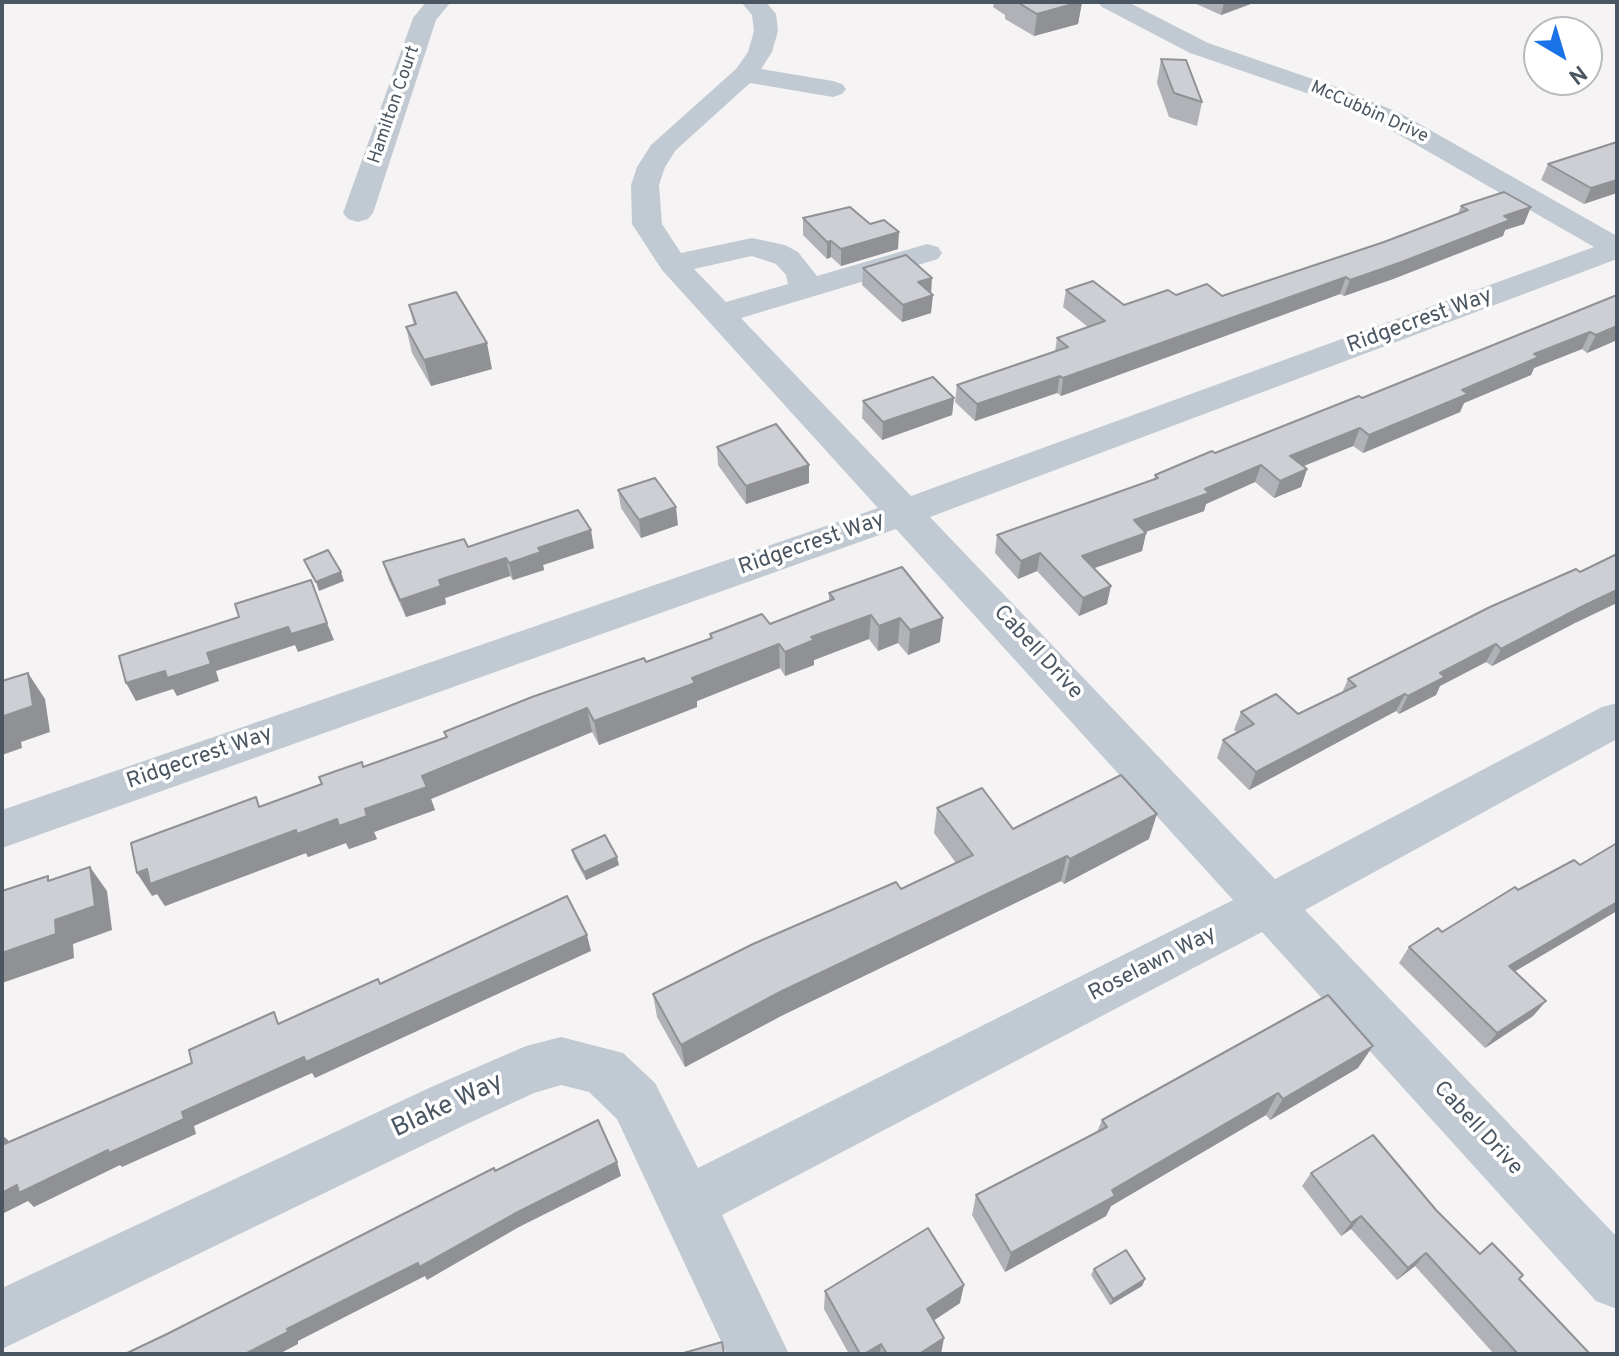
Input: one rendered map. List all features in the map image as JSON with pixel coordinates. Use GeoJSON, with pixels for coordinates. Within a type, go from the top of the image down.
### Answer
{"type":"FeatureCollection","features":[{"type":"Feature","properties":{"kind":"street","name":"Hamilton Court"},"geometry":{"type":"LineString","coordinates":[[358,213],[425,18],[439,2]]}},
{"type":"Feature","properties":{"kind":"street","name":"Cabell Drive"},"geometry":{"type":"LineString","coordinates":[[753,2],[764,14],[766,31],[760,52],[745,74],[665,145],[651,167],[645,185],[647,224],[673,264],[1617,1280]]}},
{"type":"Feature","properties":{"kind":"street","name":"McCubbin Drive"},"geometry":{"type":"LineString","coordinates":[[1110,2],[1199,48],[1327,92],[1391,119],[1617,249]]}},
{"type":"Feature","properties":{"kind":"street"},"geometry":{"type":"LineString","coordinates":[[745,74],[833,89]]}},
{"type":"Feature","properties":{"kind":"street"},"geometry":{"type":"LineString","coordinates":[[673,264],[752,247],[763,249],[787,258],[801,273],[805,289]]}},
{"type":"Feature","properties":{"kind":"street","name":"Ridgecrest Way"},"geometry":{"type":"LineString","coordinates":[[2,829],[906,512],[1617,249]]}},
{"type":"Feature","properties":{"kind":"street"},"geometry":{"type":"LineString","coordinates":[[720,314],[927,253]]}},
{"type":"Feature","properties":{"kind":"street","name":"Roselawn Way"},"geometry":{"type":"LineString","coordinates":[[685,1204],[1270,905],[1617,719]]}},
{"type":"Feature","properties":{"kind":"street","name":"Blake Way"},"geometry":{"type":"LineString","coordinates":[[2,1319],[448,1106],[526,1071],[561,1061],[604,1070],[626,1089],[650,1127],[759,1354]]}},
{"type":"Feature","properties":{"kind":"building"},"geometry":{"type":"Polygon","coordinates":[[[1017,2],[1080,2],[1037,14],[1017,2]]]}},
{"type":"Feature","properties":{"kind":"building"},"geometry":{"type":"Polygon","coordinates":[[[1161,59],[1186,60],[1202,102],[1174,93],[1161,59]]]}},
{"type":"Feature","properties":{"kind":"building"},"geometry":{"type":"Polygon","coordinates":[[[1617,142],[1617,180],[1591,188],[1548,164],[1617,142]]]}},
{"type":"Feature","properties":{"kind":"building"},"geometry":{"type":"Polygon","coordinates":[[[1504,192],[1531,207],[1504,216],[1510,220],[1399,263],[1350,280],[1346,277],[1063,378],[1060,376],[977,404],[957,385],[1068,347],[1057,338],[1105,321],[1066,290],[1093,281],[1124,305],[1168,290],[1176,295],[1207,284],[1222,296],[1384,242],[1468,210],[1461,206],[1504,192]]]}},
{"type":"Feature","properties":{"kind":"building"},"geometry":{"type":"Polygon","coordinates":[[[850,207],[870,224],[884,220],[899,232],[841,249],[831,241],[827,242],[803,218],[850,207]]]}},
{"type":"Feature","properties":{"kind":"building"},"geometry":{"type":"Polygon","coordinates":[[[906,255],[932,278],[918,282],[933,295],[903,305],[863,268],[906,255]]]}},
{"type":"Feature","properties":{"kind":"building"},"geometry":{"type":"Polygon","coordinates":[[[456,292],[487,343],[424,360],[406,327],[416,324],[409,305],[456,292]]]}},
{"type":"Feature","properties":{"kind":"building"},"geometry":{"type":"Polygon","coordinates":[[[1617,295],[1617,326],[1596,335],[1590,332],[1534,354],[1539,357],[1462,390],[1468,394],[1369,435],[1360,428],[1290,456],[1307,469],[1280,481],[1261,465],[1205,489],[1209,493],[1134,520],[1146,533],[1082,556],[1111,586],[1083,598],[1040,553],[1021,561],[997,535],[1158,478],[1155,475],[1212,451],[1215,453],[1359,396],[1362,398],[1617,295]]]}},
{"type":"Feature","properties":{"kind":"building"},"geometry":{"type":"Polygon","coordinates":[[[933,377],[954,398],[883,422],[863,401],[933,377]]]}},
{"type":"Feature","properties":{"kind":"building"},"geometry":{"type":"Polygon","coordinates":[[[776,424],[809,465],[746,486],[717,447],[776,424]]]}},
{"type":"Feature","properties":{"kind":"building"},"geometry":{"type":"Polygon","coordinates":[[[655,478],[676,507],[639,520],[618,490],[655,478]]]}},
{"type":"Feature","properties":{"kind":"building"},"geometry":{"type":"Polygon","coordinates":[[[578,510],[591,530],[538,548],[541,552],[509,563],[506,558],[439,580],[441,586],[400,600],[383,562],[464,539],[468,547],[578,510]]]}},
{"type":"Feature","properties":{"kind":"building"},"geometry":{"type":"Polygon","coordinates":[[[328,550],[341,572],[316,582],[304,560],[328,550]]]}},
{"type":"Feature","properties":{"kind":"building"},"geometry":{"type":"Polygon","coordinates":[[[1617,554],[1617,590],[1501,649],[1496,644],[1440,673],[1445,677],[1408,696],[1405,694],[1256,772],[1223,740],[1254,724],[1241,712],[1276,694],[1298,714],[1356,686],[1348,679],[1490,607],[1617,554]]]}},
{"type":"Feature","properties":{"kind":"building"},"geometry":{"type":"Polygon","coordinates":[[[902,567],[943,618],[910,630],[900,618],[879,626],[871,615],[811,637],[814,640],[785,652],[779,644],[692,678],[695,683],[594,721],[587,708],[422,776],[427,787],[365,809],[367,816],[339,826],[337,819],[297,834],[296,830],[150,884],[147,869],[137,873],[131,843],[256,797],[259,807],[322,784],[319,777],[362,762],[363,767],[447,737],[444,732],[532,697],[644,658],[646,662],[712,638],[710,634],[762,614],[770,624],[834,599],[829,593],[902,567]]]}},
{"type":"Feature","properties":{"kind":"building"},"geometry":{"type":"Polygon","coordinates":[[[311,580],[327,623],[291,634],[288,627],[207,653],[211,664],[167,678],[165,671],[126,683],[119,656],[239,617],[235,604],[311,580]]]}},
{"type":"Feature","properties":{"kind":"building"},"geometry":{"type":"Polygon","coordinates":[[[28,673],[33,706],[4,716],[5,722],[2,723],[2,681],[28,673]]]}},
{"type":"Feature","properties":{"kind":"building"},"geometry":{"type":"Polygon","coordinates":[[[1121,775],[1157,814],[1070,859],[1067,856],[782,991],[681,1045],[653,994],[753,944],[896,882],[901,889],[973,855],[937,808],[982,788],[1013,829],[1121,775]]]}},
{"type":"Feature","properties":{"kind":"building"},"geometry":{"type":"Polygon","coordinates":[[[605,835],[617,857],[584,872],[572,850],[605,835]]]}},
{"type":"Feature","properties":{"kind":"building"},"geometry":{"type":"Polygon","coordinates":[[[1617,843],[1617,902],[1509,966],[1546,1001],[1497,1033],[1409,947],[1438,928],[1442,932],[1515,887],[1518,890],[1574,860],[1580,865],[1617,843]]]}},
{"type":"Feature","properties":{"kind":"building"},"geometry":{"type":"Polygon","coordinates":[[[90,867],[95,906],[55,920],[56,934],[2,953],[2,891],[48,876],[48,881],[90,867]]]}},
{"type":"Feature","properties":{"kind":"building"},"geometry":{"type":"Polygon","coordinates":[[[567,896],[587,935],[306,1062],[304,1057],[182,1112],[184,1119],[109,1153],[108,1150],[19,1193],[17,1185],[2,1193],[2,1145],[192,1063],[189,1050],[274,1012],[278,1024],[378,979],[380,984],[567,896]]]}},
{"type":"Feature","properties":{"kind":"building"},"geometry":{"type":"Polygon","coordinates":[[[1328,995],[1373,1046],[1283,1099],[1278,1093],[1112,1190],[1115,1196],[1011,1253],[976,1195],[1107,1127],[1102,1120],[1328,995]]]}},
{"type":"Feature","properties":{"kind":"building"},"geometry":{"type":"Polygon","coordinates":[[[598,1120],[617,1162],[419,1267],[418,1263],[287,1329],[288,1332],[245,1354],[125,1354],[494,1168],[495,1171],[598,1120]]]}},
{"type":"Feature","properties":{"kind":"building"},"geometry":{"type":"Polygon","coordinates":[[[1373,1135],[1436,1210],[1480,1254],[1492,1243],[1523,1275],[1519,1279],[1590,1354],[1518,1354],[1426,1253],[1408,1268],[1361,1216],[1351,1223],[1311,1173],[1373,1135]]]}},
{"type":"Feature","properties":{"kind":"building"},"geometry":{"type":"Polygon","coordinates":[[[928,1228],[964,1285],[927,1309],[944,1338],[919,1354],[887,1354],[881,1344],[860,1354],[825,1291],[928,1228]]]}},
{"type":"Feature","properties":{"kind":"building"},"geometry":{"type":"Polygon","coordinates":[[[1126,1250],[1145,1279],[1113,1299],[1094,1269],[1126,1250]]]}},
{"type":"Feature","properties":{"kind":"building"},"geometry":{"type":"Polygon","coordinates":[[[722,1342],[724,1354],[680,1354],[722,1342]]]}}]}
